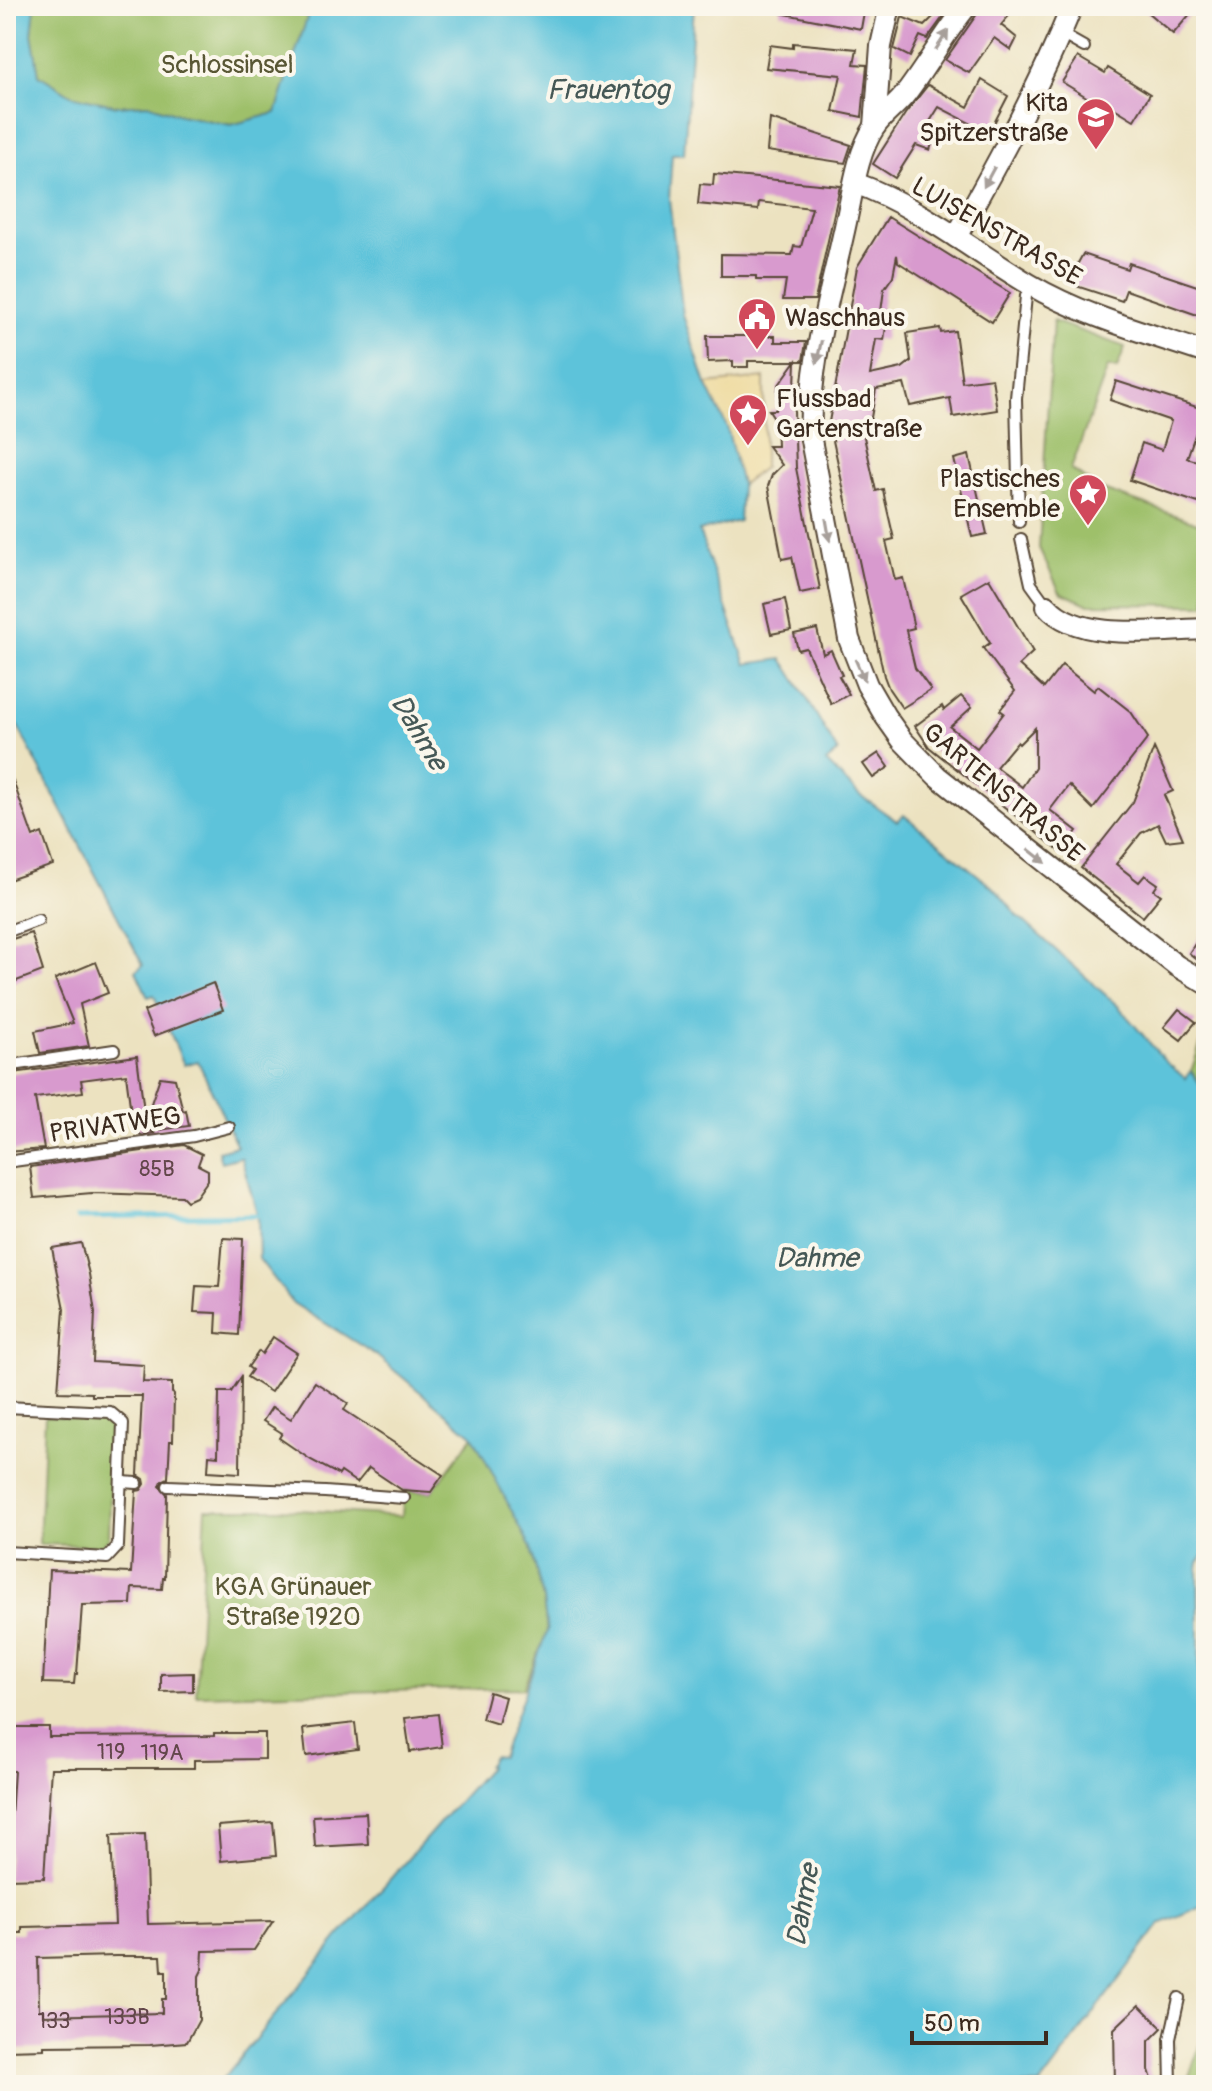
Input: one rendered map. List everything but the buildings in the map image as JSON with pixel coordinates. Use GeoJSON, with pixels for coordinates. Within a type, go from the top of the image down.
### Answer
{"type":"FeatureCollection","features":[{"type":"Feature","properties":{"kind":"street"},"geometry":{"type":"LineString","coordinates":[[875,126],[881,46],[890,6]]}},
{"type":"Feature","properties":{"kind":"street","name":"GARTENSTRASSE"},"geometry":{"type":"LineString","coordinates":[[967,6],[943,35],[907,93],[875,126],[864,149],[817,358],[810,410],[811,440],[849,639],[856,662],[885,716],[902,740],[937,776],[1177,966],[1206,983]]}},
{"type":"Feature","properties":{"kind":"street"},"geometry":{"type":"LineString","coordinates":[[956,237],[1021,118],[1072,6]]}},
{"type":"Feature","properties":{"kind":"street","name":"LUISENSTRASSE"},"geometry":{"type":"LineString","coordinates":[[855,183],[876,191],[956,237],[1031,285],[1091,313],[1206,353]]}},
{"type":"Feature","properties":{"kind":"street"},"geometry":{"type":"LineString","coordinates":[[1047,606],[1066,623],[1092,630],[1206,629]]}},
{"type":"Feature","properties":{"kind":"lane"},"geometry":{"type":"LineString","coordinates":[[1061,34],[1084,47]]}},
{"type":"Feature","properties":{"kind":"lane"},"geometry":{"type":"LineString","coordinates":[[1019,522],[1016,398],[1026,296],[1031,285]]}},
{"type":"Feature","properties":{"kind":"lane"},"geometry":{"type":"LineString","coordinates":[[1021,539],[1031,584],[1047,606]]}},
{"type":"Feature","properties":{"kind":"lane"},"geometry":{"type":"LineString","coordinates":[[6,932],[38,920]]}},
{"type":"Feature","properties":{"kind":"lane"},"geometry":{"type":"LineString","coordinates":[[6,1066],[114,1050]]}},
{"type":"Feature","properties":{"kind":"lane","name":"PRIVATWEG"},"geometry":{"type":"LineString","coordinates":[[6,1162],[194,1136],[229,1127]]}},
{"type":"Feature","properties":{"kind":"lane"},"geometry":{"type":"LineString","coordinates":[[6,1407],[110,1412],[123,1423],[118,1546],[107,1558],[6,1552]]}},
{"type":"Feature","properties":{"kind":"lane"},"geometry":{"type":"LineString","coordinates":[[122,1482],[137,1483]]}},
{"type":"Feature","properties":{"kind":"lane"},"geometry":{"type":"LineString","coordinates":[[168,1486],[404,1498]]}},
{"type":"Feature","properties":{"kind":"lane"},"geometry":{"type":"LineString","coordinates":[[1171,2085],[1170,2039],[1179,1998]]}},
{"type":"Feature","properties":{"kind":"green space","name":"Schlossinsel"},"geometry":{"type":"Polygon","coordinates":[[[35,6],[311,6],[276,113],[231,125],[180,115],[148,104],[117,106],[71,95],[39,75],[32,34],[35,6]]]}},
{"type":"Feature","properties":{"kind":"green space"},"geometry":{"type":"Polygon","coordinates":[[[1053,321],[1125,347],[1117,369],[1108,367],[1071,469],[1100,489],[1206,526],[1206,605],[1087,604],[1060,592],[1039,548],[1053,321]]]}},
{"type":"Feature","properties":{"kind":"green space"},"geometry":{"type":"Polygon","coordinates":[[[1206,1029],[1206,1093],[1191,1071],[1206,1029]]]}},
{"type":"Feature","properties":{"kind":"green space"},"geometry":{"type":"Polygon","coordinates":[[[45,1416],[101,1419],[112,1427],[109,1538],[100,1546],[39,1544],[45,1416]]]}},
{"type":"Feature","properties":{"kind":"green space","name":"KGA Grünauer Straße 1920"},"geometry":{"type":"Polygon","coordinates":[[[473,1436],[531,1548],[543,1599],[547,1632],[524,1688],[196,1695],[206,1509],[280,1509],[402,1516],[404,1491],[431,1492],[473,1436]]]}},
{"type":"Feature","properties":{"kind":"green space"},"geometry":{"type":"Polygon","coordinates":[[[1205,2029],[1206,2085],[1186,2085],[1205,2029]]]}},
{"type":"Feature","properties":{"kind":"sand","name":"Flussbad Gartenstraße"},"geometry":{"type":"Polygon","coordinates":[[[764,378],[764,467],[741,485],[727,427],[706,384],[764,378]]]}},
{"type":"Feature","properties":{"kind":"water","name":"Dahme"},"geometry":{"type":"Polygon","coordinates":[[[6,6],[35,6],[32,34],[39,75],[71,95],[117,106],[148,104],[180,115],[231,125],[276,113],[311,6],[694,6],[684,154],[672,154],[669,199],[683,315],[706,384],[727,427],[741,485],[739,521],[699,531],[746,664],[782,659],[838,752],[826,762],[858,794],[897,821],[904,815],[996,890],[1017,915],[1119,1007],[1165,1061],[1186,1079],[1191,1071],[1206,1093],[1206,1552],[1198,1563],[1203,1905],[1160,1924],[1040,2085],[218,2085],[338,1938],[489,1767],[493,1756],[501,1757],[547,1631],[531,1548],[473,1436],[376,1355],[293,1303],[259,1259],[258,1217],[241,1157],[221,1162],[218,1151],[237,1146],[198,1061],[184,1065],[154,995],[148,997],[136,971],[143,965],[6,704],[6,6]]]}},
{"type":"Feature","properties":{"kind":"waterway"},"geometry":{"type":"LineString","coordinates":[[77,1218],[264,1215]]}},
{"type":"Feature","properties":{"kind":"place","name":"Kita Spitzerstraße"},"geometry":{"type":"Point","coordinates":[1096,151]}},
{"type":"Feature","properties":{"kind":"place","name":"Waschhaus"},"geometry":{"type":"Point","coordinates":[757,351]}},
{"type":"Feature","properties":{"kind":"place","name":"Flussbad Gartenstraße"},"geometry":{"type":"Point","coordinates":[748,447]}},
{"type":"Feature","properties":{"kind":"place","name":"Plastisches Ensemble"},"geometry":{"type":"Point","coordinates":[1088,527]}},
{"type":"Feature","properties":{"kind":"water label","name":"Frauentog"},"geometry":{"type":"Point","coordinates":[608,89]}}]}
